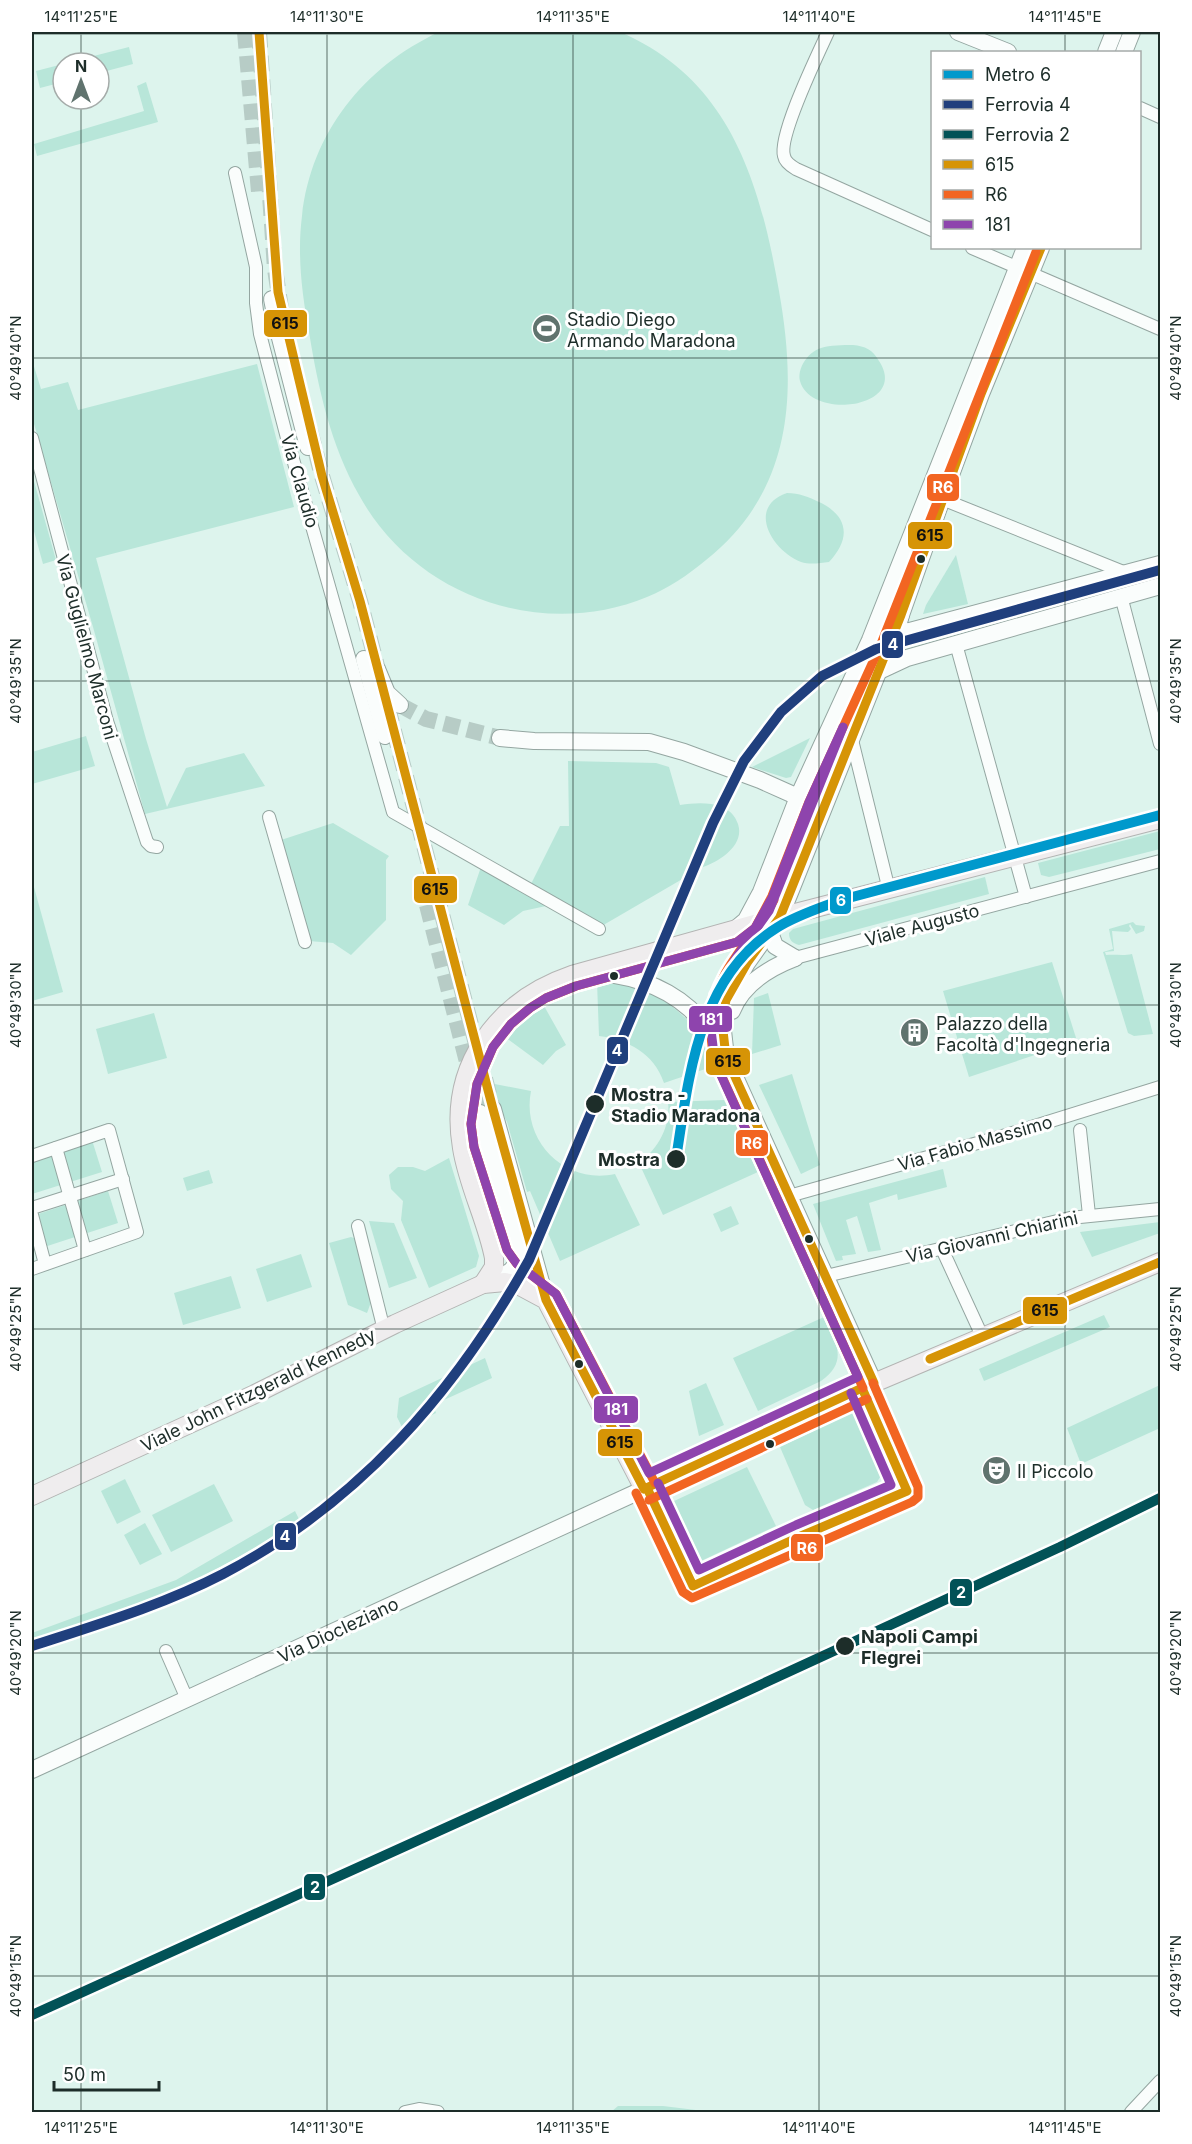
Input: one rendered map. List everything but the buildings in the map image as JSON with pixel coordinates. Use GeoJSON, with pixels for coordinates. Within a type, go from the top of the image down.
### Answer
{"type":"FeatureCollection","features":[{"type":"Feature","properties":{"kind":"main road"},"geometry":{"type":"LineString","coordinates":[[958,32],[1006,51]]}},
{"type":"Feature","properties":{"kind":"main road"},"geometry":{"type":"LineString","coordinates":[[1106,51],[1114,32]]}},
{"type":"Feature","properties":{"kind":"main road"},"geometry":{"type":"LineString","coordinates":[[1124,51],[1132,32]]}},
{"type":"Feature","properties":{"kind":"main road"},"geometry":{"type":"LineString","coordinates":[[874,1383],[725,1049],[722,1022],[726,1000],[791,890],[852,741],[901,615],[981,394],[1023,270],[1025,249]]}},
{"type":"Feature","properties":{"kind":"main road"},"geometry":{"type":"LineString","coordinates":[[733,931],[746,920],[766,883],[798,797],[870,640],[1023,270],[1040,249]]}},
{"type":"Feature","properties":{"kind":"main road","name":"Via Claudio"},"geometry":{"type":"LineString","coordinates":[[272,299],[308,447]]}},
{"type":"Feature","properties":{"kind":"main road"},"geometry":{"type":"LineString","coordinates":[[877,672],[907,658],[1156,588],[1152,566],[906,632],[898,626],[901,615]]}},
{"type":"Feature","properties":{"kind":"main road"},"geometry":{"type":"LineString","coordinates":[[385,736],[370,664],[387,693],[400,705]]}},
{"type":"Feature","properties":{"kind":"main road"},"geometry":{"type":"LineString","coordinates":[[500,738],[534,741],[649,742],[684,752],[760,780],[798,797]]}},
{"type":"Feature","properties":{"kind":"main road"},"geometry":{"type":"LineString","coordinates":[[483,1284],[494,1267],[494,1258],[462,1150],[459,1124],[465,1080],[483,1041],[502,1016],[523,998],[541,987],[572,975],[733,931],[772,924],[817,908],[1161,819]]}},
{"type":"Feature","properties":{"kind":"main road"},"geometry":{"type":"LineString","coordinates":[[766,883],[764,911],[772,924],[775,946],[795,958]]}},
{"type":"Feature","properties":{"kind":"main road"},"geometry":{"type":"LineString","coordinates":[[791,890],[796,902],[817,908]]}},
{"type":"Feature","properties":{"kind":"main road"},"geometry":{"type":"LineString","coordinates":[[733,931],[746,941],[747,963]]}},
{"type":"Feature","properties":{"kind":"main road","name":"Viale Augusto"},"geometry":{"type":"LineString","coordinates":[[725,1049],[731,1015],[741,994],[766,972],[795,958]]}},
{"type":"Feature","properties":{"kind":"main road"},"geometry":{"type":"LineString","coordinates":[[572,975],[610,974],[658,988],[690,1010],[725,1049]]}},
{"type":"Feature","properties":{"kind":"main road"},"geometry":{"type":"LineString","coordinates":[[486,1111],[522,1237],[546,1300],[644,1489],[874,1383],[1161,1262]]}},
{"type":"Feature","properties":{"kind":"main road"},"geometry":{"type":"LineString","coordinates":[[509,1273],[518,1262],[522,1237]]}},
{"type":"Feature","properties":{"kind":"main road"},"geometry":{"type":"LineString","coordinates":[[491,1246],[498,1261],[509,1273],[546,1300]]}},
{"type":"Feature","properties":{"kind":"main road","name":"Viale John Fitzgerald Kennedy"},"geometry":{"type":"LineString","coordinates":[[32,1496],[255,1394],[384,1329],[509,1273]]}},
{"type":"Feature","properties":{"kind":"main road","name":"Viale John Fitzgerald Kennedy"},"geometry":{"type":"LineString","coordinates":[[483,1284],[499,1282],[518,1285],[546,1300]]}},
{"type":"Feature","properties":{"kind":"main road","name":"Via Diocleziano"},"geometry":{"type":"LineString","coordinates":[[32,1770],[644,1489]]}},
{"type":"Feature","properties":{"kind":"street"},"geometry":{"type":"LineString","coordinates":[[828,32],[788,127],[783,147],[788,164],[931,229]]}},
{"type":"Feature","properties":{"kind":"street"},"geometry":{"type":"LineString","coordinates":[[1141,108],[1161,117]]}},
{"type":"Feature","properties":{"kind":"street","name":"Via Claudio"},"geometry":{"type":"LineString","coordinates":[[235,173],[256,267],[256,303],[260,334],[287,438],[393,812],[599,929]]}},
{"type":"Feature","properties":{"kind":"street"},"geometry":{"type":"LineString","coordinates":[[974,249],[1161,328]]}},
{"type":"Feature","properties":{"kind":"street","name":"Via Guglielmo Marconi"},"geometry":{"type":"LineString","coordinates":[[32,438],[120,765],[147,842],[157,848]]}},
{"type":"Feature","properties":{"kind":"street"},"geometry":{"type":"LineString","coordinates":[[942,499],[1126,573]]}},
{"type":"Feature","properties":{"kind":"street"},"geometry":{"type":"LineString","coordinates":[[1121,596],[1161,744]]}},
{"type":"Feature","properties":{"kind":"street"},"geometry":{"type":"LineString","coordinates":[[956,644],[1026,897]]}},
{"type":"Feature","properties":{"kind":"street"},"geometry":{"type":"LineString","coordinates":[[852,741],[889,890]]}},
{"type":"Feature","properties":{"kind":"street"},"geometry":{"type":"LineString","coordinates":[[268,817],[305,942]]}},
{"type":"Feature","properties":{"kind":"street","name":"Viale Augusto"},"geometry":{"type":"LineString","coordinates":[[795,958],[1161,861]]}},
{"type":"Feature","properties":{"kind":"street","name":"Via Fabio Massimo"},"geometry":{"type":"LineString","coordinates":[[789,1196],[1006,1135],[1161,1087]]}},
{"type":"Feature","properties":{"kind":"street"},"geometry":{"type":"LineString","coordinates":[[32,1156],[110,1130],[137,1232],[32,1269]]}},
{"type":"Feature","properties":{"kind":"street"},"geometry":{"type":"LineString","coordinates":[[1080,1130],[1089,1215]]}},
{"type":"Feature","properties":{"kind":"street"},"geometry":{"type":"LineString","coordinates":[[56,1148],[85,1250]]}},
{"type":"Feature","properties":{"kind":"street"},"geometry":{"type":"LineString","coordinates":[[32,1208],[123,1179]]}},
{"type":"Feature","properties":{"kind":"street","name":"Via Giovanni Chiarini"},"geometry":{"type":"LineString","coordinates":[[826,1276],[1089,1215],[1161,1209]]}},
{"type":"Feature","properties":{"kind":"street"},"geometry":{"type":"LineString","coordinates":[[32,1215],[45,1264]]}},
{"type":"Feature","properties":{"kind":"street"},"geometry":{"type":"LineString","coordinates":[[358,1226],[384,1329]]}},
{"type":"Feature","properties":{"kind":"street"},"geometry":{"type":"LineString","coordinates":[[942,1249],[982,1336]]}},
{"type":"Feature","properties":{"kind":"street"},"geometry":{"type":"LineString","coordinates":[[166,1651],[187,1699]]}},
{"type":"Feature","properties":{"kind":"street"},"geometry":{"type":"LineString","coordinates":[[1131,2112],[1161,2081]]}},
{"type":"Feature","properties":{"kind":"street"},"geometry":{"type":"LineString","coordinates":[[405,2112],[419,2109],[438,2112]]}},
{"type":"Feature","properties":{"kind":"green space","name":"Stadio Diego Armando Maradona"},"geometry":{"type":"Polygon","coordinates":[[[439,32],[620,32],[658,52],[689,77],[714,106],[734,138],[749,174],[762,211],[785,329],[788,366],[787,402],[782,437],[773,471],[757,503],[735,532],[692,571],[647,597],[606,609],[565,614],[524,611],[484,600],[446,583],[412,560],[383,530],[359,495],[333,437],[317,374],[302,289],[301,231],[307,186],[317,157],[346,106],[387,64],[439,32]]]}},
{"type":"Feature","properties":{"kind":"green space"},"geometry":{"type":"Polygon","coordinates":[[[129,47],[133,64],[111,70],[111,52],[129,47]]]}},
{"type":"Feature","properties":{"kind":"green space"},"geometry":{"type":"Polygon","coordinates":[[[51,67],[51,85],[40,88],[36,71],[51,67]]]}},
{"type":"Feature","properties":{"kind":"green space"},"geometry":{"type":"Polygon","coordinates":[[[146,82],[158,122],[37,156],[34,144],[144,111],[137,86],[146,82]]]}},
{"type":"Feature","properties":{"kind":"green space"},"geometry":{"type":"Polygon","coordinates":[[[853,345],[868,349],[877,357],[885,377],[881,390],[871,399],[855,404],[838,405],[821,401],[808,394],[800,381],[800,371],[808,357],[816,350],[825,347],[853,345]]]}},
{"type":"Feature","properties":{"kind":"green space"},"geometry":{"type":"Polygon","coordinates":[[[32,360],[41,389],[68,382],[78,410],[257,364],[294,507],[96,558],[167,807],[186,768],[244,753],[265,786],[145,814],[32,417],[32,360]]]}},
{"type":"Feature","properties":{"kind":"green space"},"geometry":{"type":"Polygon","coordinates":[[[32,474],[56,560],[43,564],[32,524],[32,474]]]}},
{"type":"Feature","properties":{"kind":"green space"},"geometry":{"type":"Polygon","coordinates":[[[787,493],[819,502],[836,514],[841,521],[844,529],[841,545],[829,562],[811,564],[801,562],[781,549],[773,539],[766,518],[768,508],[775,500],[787,493]]]}},
{"type":"Feature","properties":{"kind":"green space"},"geometry":{"type":"Polygon","coordinates":[[[956,555],[968,604],[923,614],[926,605],[956,555]]]}},
{"type":"Feature","properties":{"kind":"green space"},"geometry":{"type":"Polygon","coordinates":[[[86,736],[95,766],[32,784],[32,752],[86,736]]]}},
{"type":"Feature","properties":{"kind":"green space"},"geometry":{"type":"Polygon","coordinates":[[[810,738],[791,777],[786,778],[752,767],[810,738]]]}},
{"type":"Feature","properties":{"kind":"green space"},"geometry":{"type":"Polygon","coordinates":[[[568,761],[656,763],[669,767],[680,805],[696,803],[717,805],[725,809],[737,821],[738,839],[730,851],[717,861],[600,927],[530,886],[560,826],[569,826],[568,761]]]}},
{"type":"Feature","properties":{"kind":"green space"},"geometry":{"type":"Polygon","coordinates":[[[333,823],[389,856],[386,860],[386,920],[351,955],[333,943],[309,941],[281,840],[333,823]]]}},
{"type":"Feature","properties":{"kind":"green space"},"geometry":{"type":"Polygon","coordinates":[[[1160,831],[1160,849],[1049,877],[1041,875],[1038,863],[1160,831]]]}},
{"type":"Feature","properties":{"kind":"green space"},"geometry":{"type":"Polygon","coordinates":[[[481,867],[554,907],[546,906],[523,911],[504,925],[468,905],[481,867]]]}},
{"type":"Feature","properties":{"kind":"green space"},"geometry":{"type":"Polygon","coordinates":[[[985,877],[989,894],[799,945],[790,938],[789,933],[793,929],[985,877]]]}},
{"type":"Feature","properties":{"kind":"green space"},"geometry":{"type":"Polygon","coordinates":[[[32,880],[63,992],[32,1001],[32,880]]]}},
{"type":"Feature","properties":{"kind":"green space"},"geometry":{"type":"Polygon","coordinates":[[[1133,922],[1136,925],[1145,926],[1144,931],[1136,934],[1130,924],[1131,929],[1128,932],[1112,931],[1114,951],[1105,952],[1106,955],[1132,954],[1153,1034],[1134,1036],[1128,1033],[1103,952],[1113,949],[1109,929],[1133,922]]]}},
{"type":"Feature","properties":{"kind":"green space"},"geometry":{"type":"Polygon","coordinates":[[[1052,962],[1077,1041],[969,1077],[943,991],[1052,962]]]}},
{"type":"Feature","properties":{"kind":"green space"},"geometry":{"type":"Polygon","coordinates":[[[597,982],[636,988],[670,1005],[697,1031],[717,1065],[664,1083],[654,1064],[639,1050],[620,1041],[599,1036],[597,982]]]}},
{"type":"Feature","properties":{"kind":"green space"},"geometry":{"type":"Polygon","coordinates":[[[768,993],[781,1045],[752,1054],[754,998],[768,993]]]}},
{"type":"Feature","properties":{"kind":"green space"},"geometry":{"type":"Polygon","coordinates":[[[539,997],[566,1045],[556,1051],[543,1065],[498,1032],[539,997]]]}},
{"type":"Feature","properties":{"kind":"green space"},"geometry":{"type":"Polygon","coordinates":[[[154,1013],[167,1058],[108,1074],[96,1029],[154,1013]]]}},
{"type":"Feature","properties":{"kind":"green space"},"geometry":{"type":"Polygon","coordinates":[[[792,1074],[820,1165],[801,1174],[759,1085],[792,1074]]]}},
{"type":"Feature","properties":{"kind":"green space"},"geometry":{"type":"Polygon","coordinates":[[[474,1080],[531,1091],[530,1109],[533,1127],[540,1142],[550,1155],[564,1166],[579,1173],[597,1176],[615,1174],[640,1225],[560,1261],[530,1191],[527,1192],[502,1112],[474,1119],[473,1126],[493,1207],[491,1208],[471,1147],[468,1122],[474,1080]]]}},
{"type":"Feature","properties":{"kind":"green space"},"geometry":{"type":"Polygon","coordinates":[[[724,1100],[758,1172],[663,1215],[639,1163],[652,1151],[662,1136],[667,1120],[668,1102],[724,1100]]]}},
{"type":"Feature","properties":{"kind":"green space"},"geometry":{"type":"Polygon","coordinates":[[[92,1140],[102,1172],[32,1194],[32,1159],[92,1140]]]}},
{"type":"Feature","properties":{"kind":"green space"},"geometry":{"type":"Polygon","coordinates":[[[449,1158],[479,1256],[476,1267],[429,1288],[401,1220],[403,1201],[391,1189],[389,1175],[398,1167],[413,1167],[425,1171],[449,1158]]]}},
{"type":"Feature","properties":{"kind":"green space"},"geometry":{"type":"Polygon","coordinates":[[[943,1169],[947,1187],[898,1200],[897,1194],[869,1203],[881,1250],[868,1252],[857,1216],[846,1220],[856,1254],[842,1256],[843,1260],[836,1261],[813,1204],[943,1169]]]}},
{"type":"Feature","properties":{"kind":"green space"},"geometry":{"type":"Polygon","coordinates":[[[209,1170],[213,1183],[187,1191],[183,1178],[209,1170]]]}},
{"type":"Feature","properties":{"kind":"green space"},"geometry":{"type":"Polygon","coordinates":[[[108,1191],[118,1223],[32,1251],[32,1216],[108,1191]]]}},
{"type":"Feature","properties":{"kind":"green space"},"geometry":{"type":"Polygon","coordinates":[[[731,1206],[739,1224],[721,1232],[713,1214],[731,1206]]]}},
{"type":"Feature","properties":{"kind":"green space"},"geometry":{"type":"Polygon","coordinates":[[[369,1221],[394,1223],[417,1278],[389,1288],[369,1221]]]}},
{"type":"Feature","properties":{"kind":"green space"},"geometry":{"type":"Polygon","coordinates":[[[1160,1222],[1160,1233],[1092,1257],[1080,1232],[1160,1222]]]}},
{"type":"Feature","properties":{"kind":"green space"},"geometry":{"type":"Polygon","coordinates":[[[351,1237],[359,1240],[374,1294],[367,1313],[348,1305],[329,1243],[351,1237]]]}},
{"type":"Feature","properties":{"kind":"green space"},"geometry":{"type":"Polygon","coordinates":[[[301,1254],[312,1287],[267,1302],[256,1269],[301,1254]]]}},
{"type":"Feature","properties":{"kind":"green space"},"geometry":{"type":"Polygon","coordinates":[[[231,1276],[241,1308],[183,1325],[174,1293],[231,1276]]]}},
{"type":"Feature","properties":{"kind":"green space"},"geometry":{"type":"Polygon","coordinates":[[[1104,1315],[1110,1327],[984,1381],[979,1369],[1104,1315]]]}},
{"type":"Feature","properties":{"kind":"green space"},"geometry":{"type":"Polygon","coordinates":[[[824,1317],[833,1334],[838,1351],[835,1366],[830,1374],[821,1381],[758,1411],[733,1358],[824,1317]]]}},
{"type":"Feature","properties":{"kind":"green space"},"geometry":{"type":"Polygon","coordinates":[[[485,1358],[492,1378],[433,1405],[436,1413],[403,1429],[397,1417],[399,1398],[485,1358]]]}},
{"type":"Feature","properties":{"kind":"green space"},"geometry":{"type":"Polygon","coordinates":[[[706,1383],[724,1425],[699,1436],[689,1391],[706,1383]]]}},
{"type":"Feature","properties":{"kind":"green space"},"geometry":{"type":"Polygon","coordinates":[[[1160,1385],[1160,1428],[1081,1464],[1067,1428],[1160,1385]]]}},
{"type":"Feature","properties":{"kind":"green space"},"geometry":{"type":"Polygon","coordinates":[[[853,1412],[882,1474],[877,1482],[813,1510],[805,1505],[780,1447],[853,1412]]]}},
{"type":"Feature","properties":{"kind":"green space"},"geometry":{"type":"Polygon","coordinates":[[[747,1467],[776,1526],[701,1561],[672,1502],[747,1467]]]}},
{"type":"Feature","properties":{"kind":"green space"},"geometry":{"type":"Polygon","coordinates":[[[125,1479],[141,1512],[117,1524],[101,1491],[125,1479]]]}},
{"type":"Feature","properties":{"kind":"green space"},"geometry":{"type":"Polygon","coordinates":[[[214,1484],[233,1521],[171,1552],[152,1515],[214,1484]]]}},
{"type":"Feature","properties":{"kind":"green space"},"geometry":{"type":"Polygon","coordinates":[[[295,1511],[301,1523],[180,1589],[32,1641],[32,1633],[176,1580],[295,1511]]]}},
{"type":"Feature","properties":{"kind":"green space"},"geometry":{"type":"Polygon","coordinates":[[[145,1523],[162,1554],[140,1565],[124,1535],[145,1523]]]}},
{"type":"Feature","properties":{"kind":"green space"},"geometry":{"type":"Polygon","coordinates":[[[618,2106],[663,2106],[712,2112],[611,2112],[618,2106]]]}},
{"type":"Feature","properties":{"kind":"tunnel"},"geometry":{"type":"LineString","coordinates":[[245,32],[259,192]]}},
{"type":"Feature","properties":{"kind":"tunnel"},"geometry":{"type":"LineString","coordinates":[[259,32],[275,269],[282,315]]}},
{"type":"Feature","properties":{"kind":"tunnel"},"geometry":{"type":"LineString","coordinates":[[310,430],[360,601],[493,1109]]}},
{"type":"Feature","properties":{"kind":"tunnel"},"geometry":{"type":"LineString","coordinates":[[400,705],[426,719],[500,738]]}},
{"type":"Feature","properties":{"kind":"tunnel"},"geometry":{"type":"LineString","coordinates":[[427,905],[480,1113]]}},
{"type":"Feature","properties":{"kind":"metro line","name":"6"},"geometry":{"type":"LineString","coordinates":[[676,1159],[693,1062],[714,1000],[730,972],[751,948],[778,927],[801,915],[841,900],[1160,815]]}},
{"type":"Feature","properties":{"kind":"rail line","name":"4"},"geometry":{"type":"LineString","coordinates":[[32,1646],[129,1614],[177,1595],[223,1574],[272,1546],[318,1514],[360,1478],[436,1399],[469,1355],[529,1260],[713,823],[744,761],[781,712],[822,676],[876,649],[1160,570]]}},
{"type":"Feature","properties":{"kind":"rail line","name":"2"},"geometry":{"type":"LineString","coordinates":[[32,2015],[697,1714],[1060,1547],[1160,1498]]}},
{"type":"Feature","properties":{"kind":"transit line","name":"615"},"geometry":{"type":"LineString","coordinates":[[259,32],[278,292],[322,476],[360,601],[493,1109],[546,1300],[644,1489],[862,1388]]}},
{"type":"Feature","properties":{"kind":"transit line","name":"615"},"geometry":{"type":"LineString","coordinates":[[874,1383],[726,1057],[722,1022],[726,1000],[747,963],[780,917],[901,615],[981,394],[1041,249]]}},
{"type":"Feature","properties":{"kind":"transit line","name":"R6"},"geometry":{"type":"LineString","coordinates":[[655,1483],[556,1294],[517,1264],[507,1250],[474,1147],[471,1124],[477,1084],[493,1047],[511,1024],[546,998],[576,986],[737,942],[755,928],[772,896],[809,802],[881,644],[1036,252]]}},
{"type":"Feature","properties":{"kind":"transit line","name":"181"},"geometry":{"type":"LineString","coordinates":[[843,727],[769,911],[737,956],[715,995],[710,1022],[715,1062],[858,1377],[649,1473],[556,1294],[517,1264],[507,1250],[474,1147],[471,1124],[477,1084],[493,1047],[511,1024],[546,998],[576,986],[737,942],[755,928],[772,898],[809,802],[843,727]]}},
{"type":"Feature","properties":{"kind":"transit line","name":"R6"},"geometry":{"type":"LineString","coordinates":[[774,900],[720,984],[710,1022],[714,1059],[863,1388]]}},
{"type":"Feature","properties":{"kind":"transit line","name":"615"},"geometry":{"type":"LineString","coordinates":[[930,1359],[1160,1262]]}},
{"type":"Feature","properties":{"kind":"transit line","name":"R6"},"geometry":{"type":"LineString","coordinates":[[636,1493],[683,1592],[692,1598],[912,1502],[918,1497],[918,1487],[873,1383]]}},
{"type":"Feature","properties":{"kind":"transit line","name":"615"},"geometry":{"type":"LineString","coordinates":[[647,1488],[693,1586],[801,1536],[907,1491],[862,1388]]}},
{"type":"Feature","properties":{"kind":"transit line","name":"181"},"geometry":{"type":"LineString","coordinates":[[658,1483],[699,1570],[796,1525],[891,1485],[851,1393]]}},
{"type":"Feature","properties":{"kind":"transit line","name":"R6"},"geometry":{"type":"LineString","coordinates":[[649,1500],[867,1399]]}},
{"type":"Feature","properties":{"kind":"place","name":"Stadio Diego Armando Maradona"},"geometry":{"type":"Point","coordinates":[546,329]}},
{"type":"Feature","properties":{"kind":"place","name":"Palazzo della Facoltà d'Ingegneria"},"geometry":{"type":"Point","coordinates":[915,1033]}},
{"type":"Feature","properties":{"kind":"place","name":"Mostra - Stadio Maradona"},"geometry":{"type":"Point","coordinates":[595,1104]}},
{"type":"Feature","properties":{"kind":"place","name":"Mostra"},"geometry":{"type":"Point","coordinates":[676,1159]}},
{"type":"Feature","properties":{"kind":"place","name":"Il Piccolo"},"geometry":{"type":"Point","coordinates":[996,1471]}},
{"type":"Feature","properties":{"kind":"place","name":"Napoli Campi Flegrei"},"geometry":{"type":"Point","coordinates":[845,1646]}}]}
